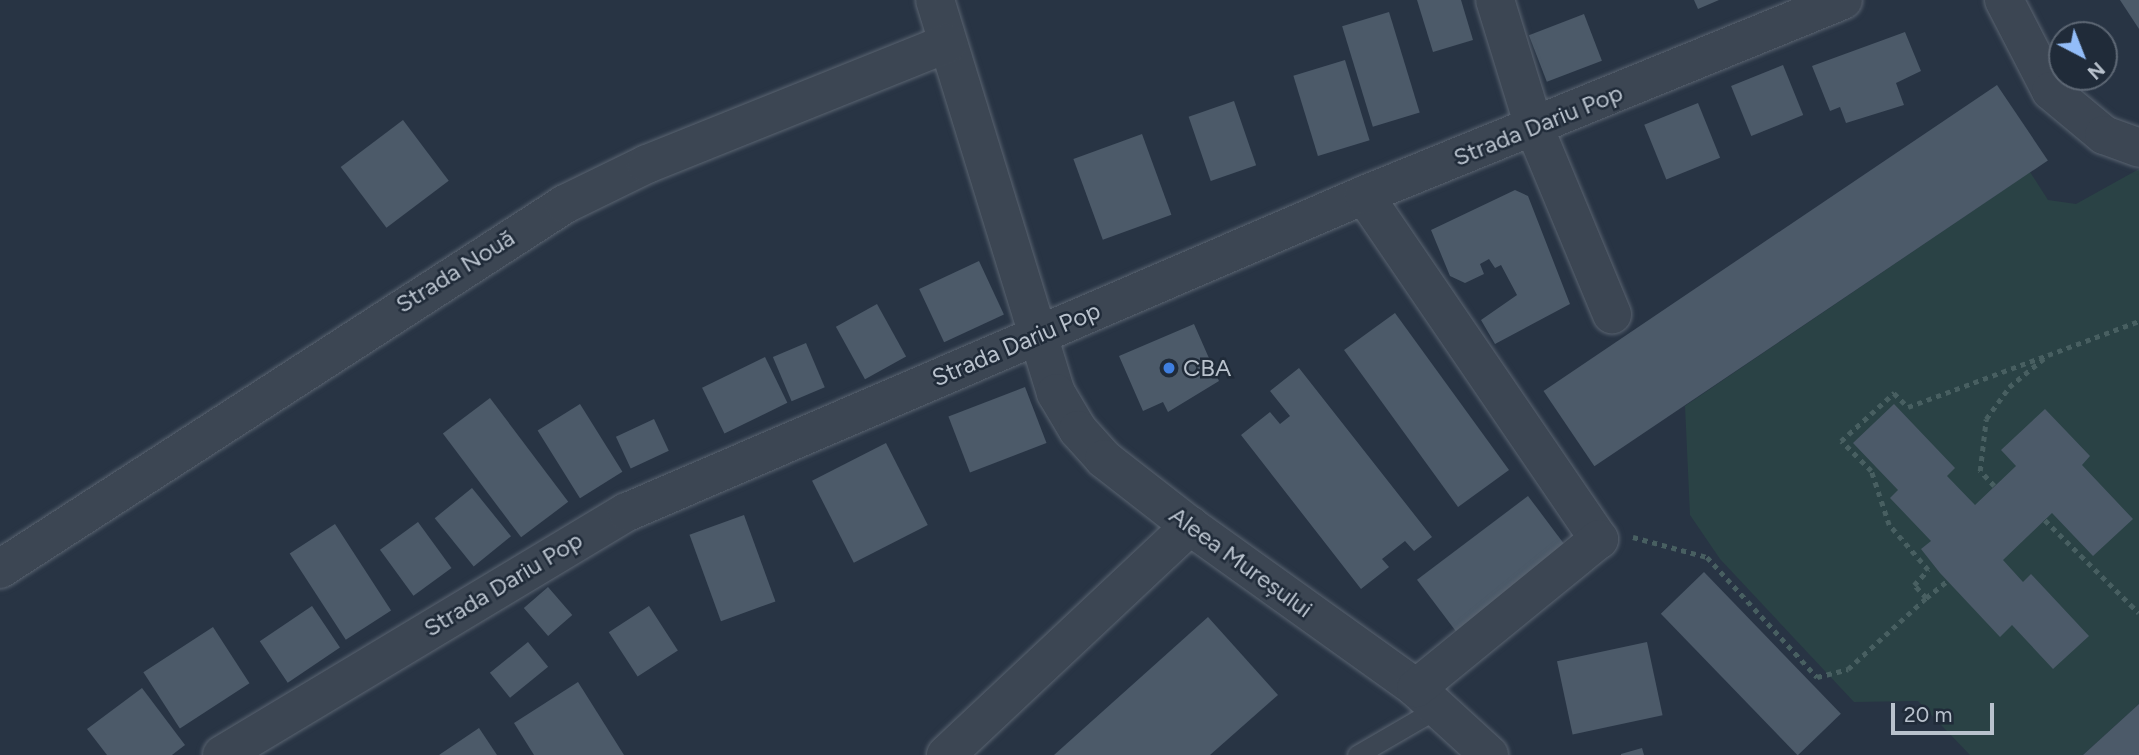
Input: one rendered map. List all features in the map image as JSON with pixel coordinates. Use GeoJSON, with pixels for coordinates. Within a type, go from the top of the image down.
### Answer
{"type":"FeatureCollection","features":[{"type":"Feature","properties":{"kind":"street","name":"Aleea Mureșului"},"geometry":{"type":"LineString","coordinates":[[935,0],[1056,393],[1078,430],[1104,459],[1190,526],[1427,698],[1489,755]]}},
{"type":"Feature","properties":{"kind":"street"},"geometry":{"type":"LineString","coordinates":[[1495,0],[1534,127],[1612,314]]}},
{"type":"Feature","properties":{"kind":"street","name":"Strada Dariu Pop"},"geometry":{"type":"LineString","coordinates":[[222,755],[627,512],[1364,195],[1843,0]]}},
{"type":"Feature","properties":{"kind":"street"},"geometry":{"type":"LineString","coordinates":[[2004,0],[2051,91],[2104,135],[2139,148]]}},
{"type":"Feature","properties":{"kind":"street","name":"Strada Nouă"},"geometry":{"type":"LineString","coordinates":[[0,569],[565,204],[647,164],[948,43]]}},
{"type":"Feature","properties":{"kind":"street"},"geometry":{"type":"LineString","coordinates":[[1364,195],[1596,527],[1599,540],[1427,698]]}},
{"type":"Feature","properties":{"kind":"street"},"geometry":{"type":"LineString","coordinates":[[946,755],[1190,526]]}},
{"type":"Feature","properties":{"kind":"lane"},"geometry":{"type":"LineString","coordinates":[[1357,755],[1427,698]]}},
{"type":"Feature","properties":{"kind":"path"},"geometry":{"type":"LineString","coordinates":[[1926,598],[1914,585],[1928,570],[1889,525],[1871,471],[1841,441],[1894,393],[1908,408],[2139,321]]}},
{"type":"Feature","properties":{"kind":"path"},"geometry":{"type":"LineString","coordinates":[[1994,486],[1980,471],[1986,419],[2009,387],[2048,355]]}},
{"type":"Feature","properties":{"kind":"path"},"geometry":{"type":"LineString","coordinates":[[2045,520],[2139,613]]}},
{"type":"Feature","properties":{"kind":"path"},"geometry":{"type":"LineString","coordinates":[[1596,527],[1707,557],[1817,677],[1848,669],[1947,581]]}},
{"type":"Feature","properties":{"kind":"green space"},"geometry":{"type":"Polygon","coordinates":[[[2139,169],[2139,704],[2083,755],[1970,755],[1918,701],[1854,702],[1720,559],[1690,515],[1685,406],[2030,172],[2048,200],[2076,204],[2139,169]]]}},
{"type":"Feature","properties":{"kind":"building"},"geometry":{"type":"Polygon","coordinates":[[[1417,0],[1461,0],[1473,40],[1433,52],[1417,0]]]}},
{"type":"Feature","properties":{"kind":"building"},"geometry":{"type":"Polygon","coordinates":[[[1694,0],[1719,0],[1698,9],[1694,0]]]}},
{"type":"Feature","properties":{"kind":"building"},"geometry":{"type":"Polygon","coordinates":[[[2120,0],[2139,0],[2139,29],[2120,0]]]}},
{"type":"Feature","properties":{"kind":"building"},"geometry":{"type":"Polygon","coordinates":[[[1389,12],[1420,112],[1373,127],[1342,26],[1389,12]]]}},
{"type":"Feature","properties":{"kind":"building"},"geometry":{"type":"Polygon","coordinates":[[[1584,14],[1602,61],[1547,82],[1529,35],[1584,14]]]}},
{"type":"Feature","properties":{"kind":"building"},"geometry":{"type":"Polygon","coordinates":[[[1905,32],[1921,71],[1896,83],[1904,105],[1846,123],[1840,107],[1830,111],[1812,66],[1905,32]]]}},
{"type":"Feature","properties":{"kind":"building"},"geometry":{"type":"Polygon","coordinates":[[[1345,60],[1370,140],[1318,156],[1293,76],[1345,60]]]}},
{"type":"Feature","properties":{"kind":"building"},"geometry":{"type":"Polygon","coordinates":[[[1783,65],[1803,115],[1751,136],[1731,86],[1783,65]]]}},
{"type":"Feature","properties":{"kind":"building"},"geometry":{"type":"Polygon","coordinates":[[[1997,85],[2048,160],[1594,466],[1544,391],[1997,85]]]}},
{"type":"Feature","properties":{"kind":"building"},"geometry":{"type":"Polygon","coordinates":[[[1234,101],[1256,165],[1211,181],[1189,117],[1234,101]]]}},
{"type":"Feature","properties":{"kind":"building"},"geometry":{"type":"Polygon","coordinates":[[[1698,103],[1720,158],[1666,179],[1644,125],[1698,103]]]}},
{"type":"Feature","properties":{"kind":"building"},"geometry":{"type":"Polygon","coordinates":[[[403,120],[449,181],[386,228],[341,167],[403,120]]]}},
{"type":"Feature","properties":{"kind":"building"},"geometry":{"type":"Polygon","coordinates":[[[1142,134],[1171,215],[1103,240],[1073,159],[1142,134]]]}},
{"type":"Feature","properties":{"kind":"building"},"geometry":{"type":"Polygon","coordinates":[[[1515,190],[1528,196],[1570,304],[1495,344],[1481,320],[1517,295],[1501,265],[1495,268],[1489,259],[1480,264],[1484,274],[1465,283],[1450,276],[1431,230],[1515,190]]]}},
{"type":"Feature","properties":{"kind":"building"},"geometry":{"type":"Polygon","coordinates":[[[979,261],[1004,314],[944,342],[919,289],[979,261]]]}},
{"type":"Feature","properties":{"kind":"building"},"geometry":{"type":"Polygon","coordinates":[[[877,304],[906,356],[865,379],[836,327],[877,304]]]}},
{"type":"Feature","properties":{"kind":"building"},"geometry":{"type":"Polygon","coordinates":[[[1395,313],[1509,470],[1458,507],[1344,350],[1395,313]]]}},
{"type":"Feature","properties":{"kind":"building","name":"CBA"},"geometry":{"type":"Polygon","coordinates":[[[1194,324],[1219,381],[1168,412],[1163,402],[1143,411],[1119,356],[1194,324]]]}},
{"type":"Feature","properties":{"kind":"building"},"geometry":{"type":"Polygon","coordinates":[[[806,343],[825,387],[792,401],[773,357],[806,343]]]}},
{"type":"Feature","properties":{"kind":"building"},"geometry":{"type":"Polygon","coordinates":[[[765,357],[787,403],[724,434],[702,388],[765,357]]]}},
{"type":"Feature","properties":{"kind":"building"},"geometry":{"type":"Polygon","coordinates":[[[1299,368],[1432,537],[1414,551],[1405,541],[1382,559],[1389,567],[1361,589],[1241,435],[1270,412],[1280,424],[1290,416],[1270,391],[1299,368]]]}},
{"type":"Feature","properties":{"kind":"building"},"geometry":{"type":"Polygon","coordinates":[[[1025,387],[1047,443],[970,472],[948,416],[1025,387]]]}},
{"type":"Feature","properties":{"kind":"building"},"geometry":{"type":"Polygon","coordinates":[[[490,398],[568,502],[521,537],[443,434],[490,398]]]}},
{"type":"Feature","properties":{"kind":"building"},"geometry":{"type":"Polygon","coordinates":[[[580,404],[622,472],[580,498],[538,430],[580,404]]]}},
{"type":"Feature","properties":{"kind":"building"},"geometry":{"type":"Polygon","coordinates":[[[1894,404],[1955,468],[1947,476],[1975,505],[2016,466],[2001,450],[2045,409],[2090,456],[2082,465],[2133,519],[2093,556],[2052,513],[2003,560],[2023,582],[2031,574],[2089,636],[2053,669],[2012,625],[2000,637],[1940,573],[1921,549],[1931,541],[1890,498],[1898,490],[1853,443],[1894,404]]]}},
{"type":"Feature","properties":{"kind":"building"},"geometry":{"type":"Polygon","coordinates":[[[654,419],[669,451],[631,468],[616,437],[654,419]]]}},
{"type":"Feature","properties":{"kind":"building"},"geometry":{"type":"Polygon","coordinates":[[[886,443],[928,525],[854,563],[812,481],[886,443]]]}},
{"type":"Feature","properties":{"kind":"building"},"geometry":{"type":"Polygon","coordinates":[[[472,488],[511,536],[474,566],[435,518],[472,488]]]}},
{"type":"Feature","properties":{"kind":"building"},"geometry":{"type":"Polygon","coordinates":[[[1528,496],[1573,556],[1462,640],[1417,580],[1528,496]]]}},
{"type":"Feature","properties":{"kind":"building"},"geometry":{"type":"Polygon","coordinates":[[[744,515],[775,601],[721,621],[689,535],[744,515]]]}},
{"type":"Feature","properties":{"kind":"building"},"geometry":{"type":"Polygon","coordinates":[[[418,522],[452,568],[413,596],[380,550],[418,522]]]}},
{"type":"Feature","properties":{"kind":"building"},"geometry":{"type":"Polygon","coordinates":[[[335,524],[391,610],[346,640],[290,553],[335,524]]]}},
{"type":"Feature","properties":{"kind":"building"},"geometry":{"type":"Polygon","coordinates":[[[1704,572],[1841,714],[1797,755],[1661,614],[1704,572]]]}},
{"type":"Feature","properties":{"kind":"building"},"geometry":{"type":"Polygon","coordinates":[[[548,587],[572,615],[548,636],[524,608],[548,587]]]}},
{"type":"Feature","properties":{"kind":"building"},"geometry":{"type":"Polygon","coordinates":[[[312,606],[340,647],[288,683],[260,641],[312,606]]]}},
{"type":"Feature","properties":{"kind":"building"},"geometry":{"type":"Polygon","coordinates":[[[649,606],[678,650],[638,677],[609,632],[649,606]]]}},
{"type":"Feature","properties":{"kind":"building"},"geometry":{"type":"Polygon","coordinates":[[[1208,617],[1278,695],[1210,755],[1054,755],[1208,617]]]}},
{"type":"Feature","properties":{"kind":"building"},"geometry":{"type":"Polygon","coordinates":[[[213,627],[249,683],[180,728],[143,672],[213,627]]]}},
{"type":"Feature","properties":{"kind":"building"},"geometry":{"type":"Polygon","coordinates":[[[528,642],[548,667],[510,698],[490,673],[528,642]]]}},
{"type":"Feature","properties":{"kind":"building"},"geometry":{"type":"Polygon","coordinates":[[[1647,642],[1663,715],[1573,734],[1557,661],[1647,642]]]}},
{"type":"Feature","properties":{"kind":"building"},"geometry":{"type":"Polygon","coordinates":[[[578,682],[624,755],[534,755],[514,723],[578,682]]]}},
{"type":"Feature","properties":{"kind":"building"},"geometry":{"type":"Polygon","coordinates":[[[142,688],[185,745],[172,755],[107,755],[87,729],[142,688]]]}},
{"type":"Feature","properties":{"kind":"building"},"geometry":{"type":"Polygon","coordinates":[[[2139,704],[2139,755],[2083,755],[2139,704]]]}},
{"type":"Feature","properties":{"kind":"building"},"geometry":{"type":"Polygon","coordinates":[[[479,728],[497,755],[439,755],[479,728]]]}},
{"type":"Feature","properties":{"kind":"building"},"geometry":{"type":"Polygon","coordinates":[[[1642,748],[1644,755],[1621,755],[1621,754],[1642,748]]]}},
{"type":"Feature","properties":{"kind":"place","name":"CBA"},"geometry":{"type":"Point","coordinates":[1169,368]}}]}
